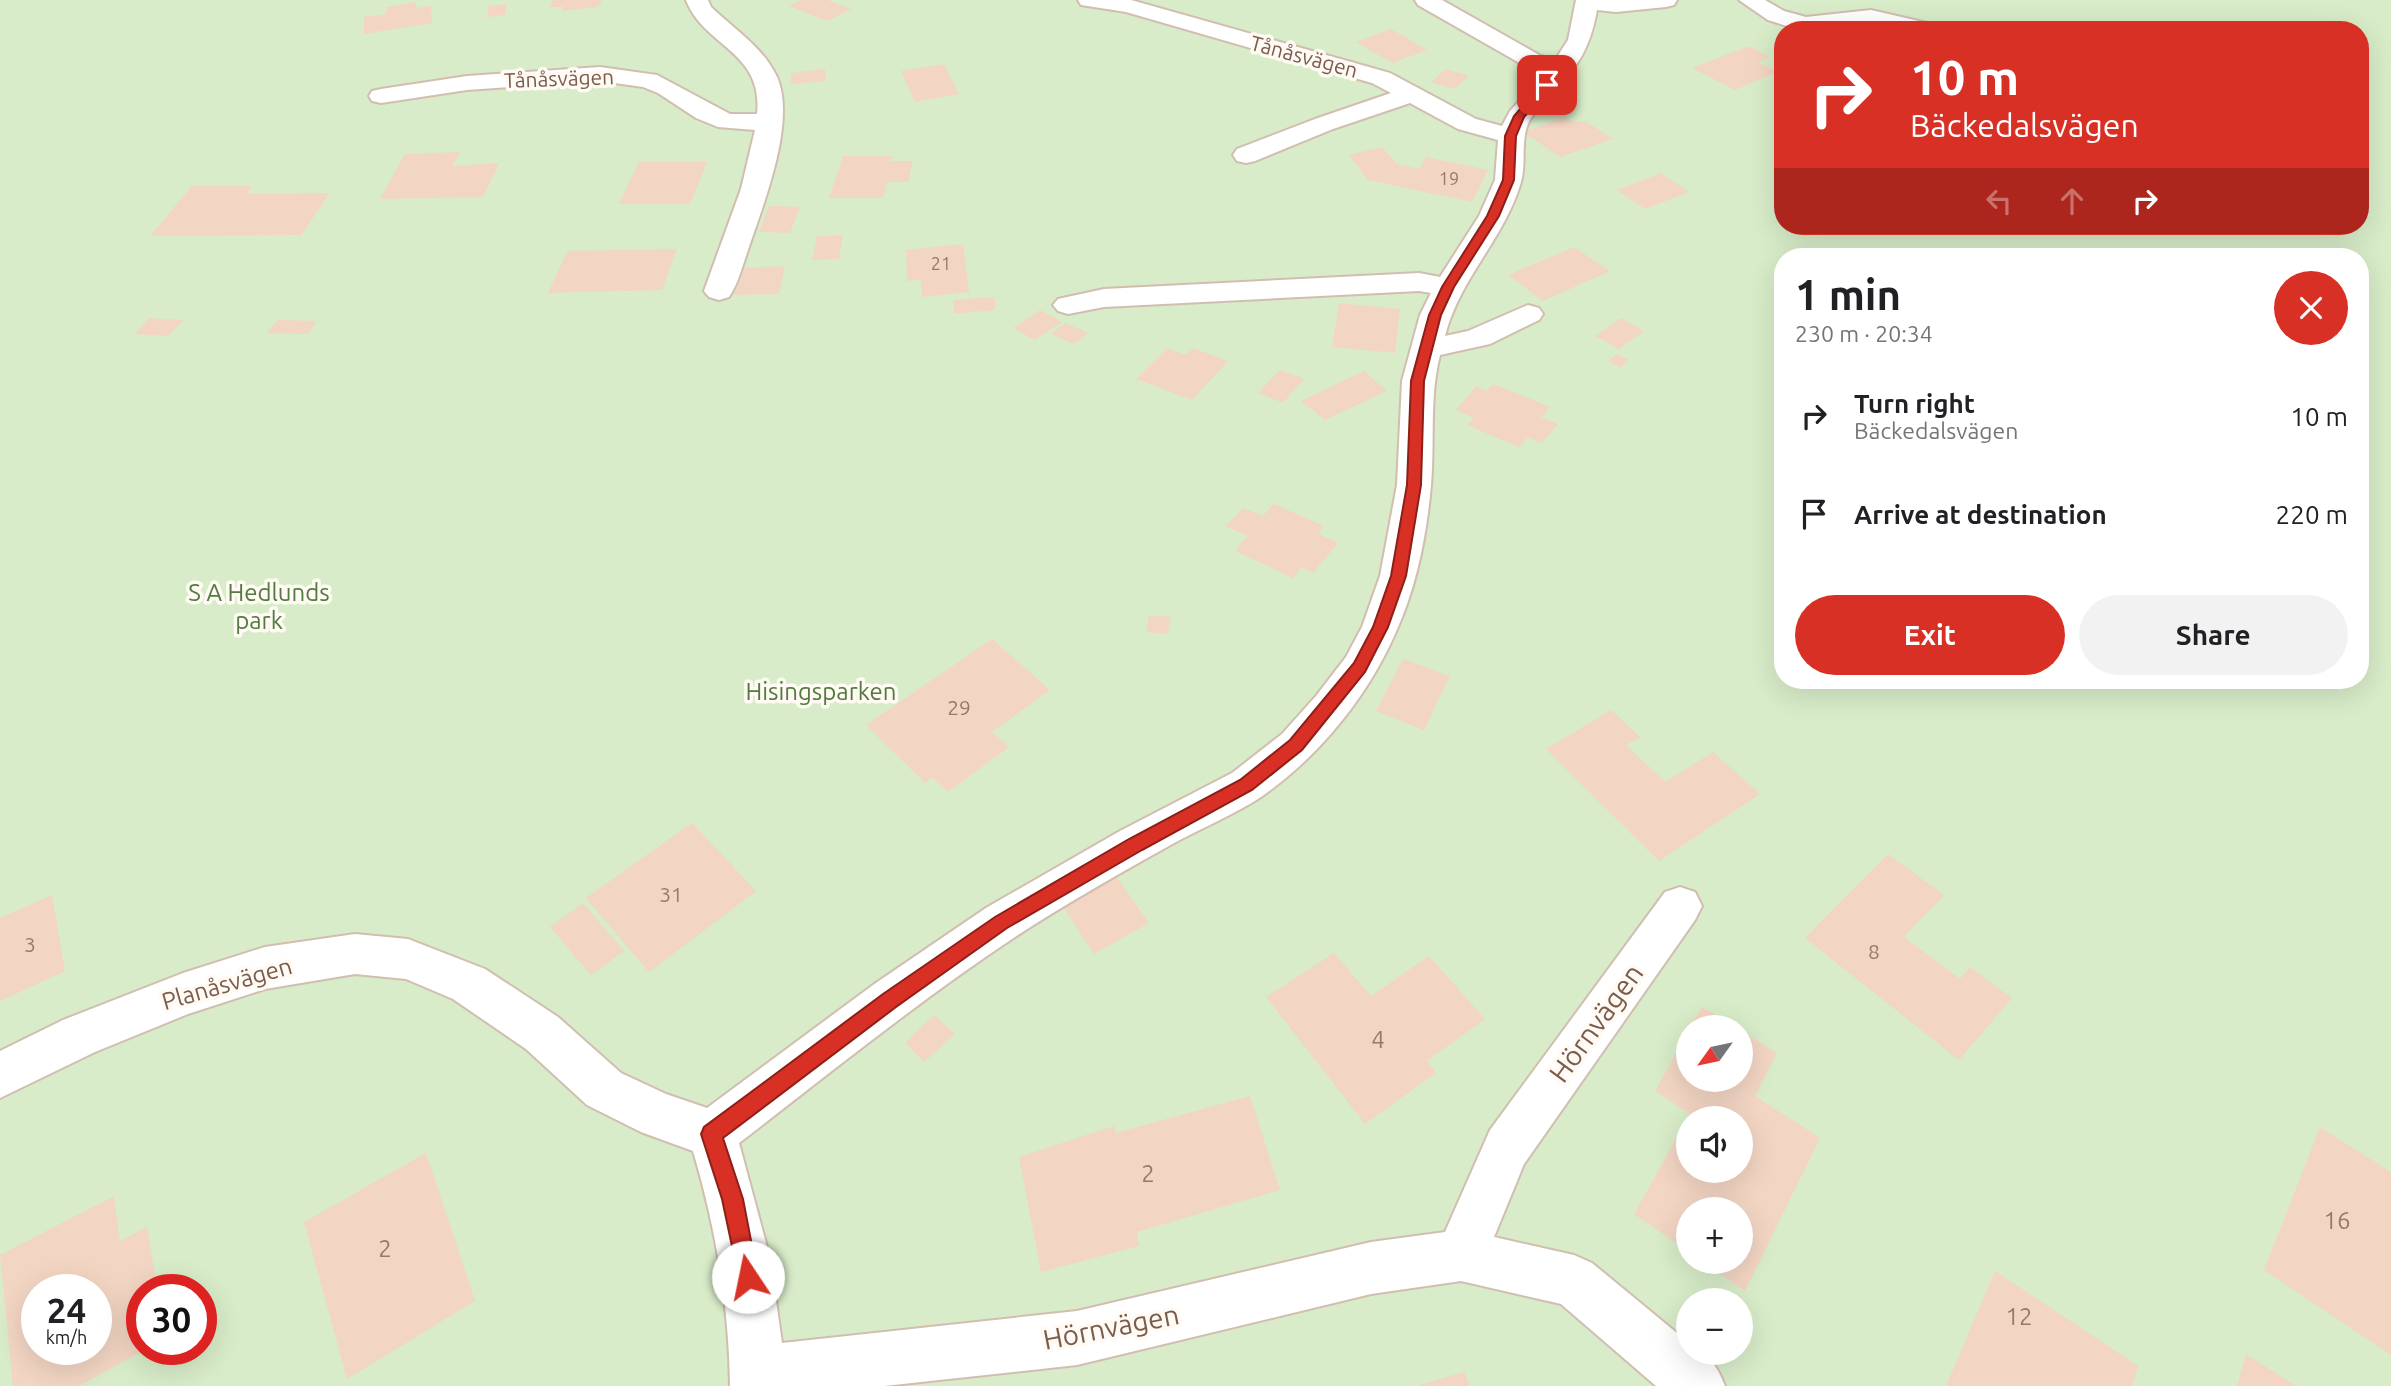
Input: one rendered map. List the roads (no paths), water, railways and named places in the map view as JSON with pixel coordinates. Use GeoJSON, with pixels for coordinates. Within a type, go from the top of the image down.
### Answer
{"type":"FeatureCollection","features":[{"type":"Feature","properties":{"kind":"street"},"geometry":{"type":"LineString","coordinates":[[697,0],[701,10],[756,64],[768,87],[769,122],[765,150],[719,291]]}},
{"type":"Feature","properties":{"kind":"street","name":"Tånåsvägen"},"geometry":{"type":"LineString","coordinates":[[1089,0],[1129,6],[1381,78],[1467,124],[1511,136]]}},
{"type":"Feature","properties":{"kind":"street"},"geometry":{"type":"LineString","coordinates":[[1426,0],[1533,61],[1561,69]]}},
{"type":"Feature","properties":{"kind":"street"},"geometry":{"type":"LineString","coordinates":[[757,1379],[748,1277],[735,1212],[712,1134],[889,1000],[1001,922],[1136,844],[1246,785],[1296,745],[1359,667],[1380,627],[1398,576],[1414,485],[1418,381],[1426,345],[1435,315],[1448,287],[1479,242],[1508,180],[1511,136],[1519,116],[1561,69],[1580,40],[1587,2],[1616,5],[1666,0]]}},
{"type":"Feature","properties":{"kind":"street"},"geometry":{"type":"LineString","coordinates":[[1750,0],[1780,18],[1793,21]]}},
{"type":"Feature","properties":{"kind":"street"},"geometry":{"type":"LineString","coordinates":[[1834,21],[1866,16],[1888,21]]}},
{"type":"Feature","properties":{"kind":"street","name":"Tånåsvägen"},"geometry":{"type":"LineString","coordinates":[[381,96],[467,83],[600,74],[648,80],[667,88],[705,113],[727,122],[769,122]]}},
{"type":"Feature","properties":{"kind":"street"},"geometry":{"type":"LineString","coordinates":[[1246,155],[1324,124],[1413,94]]}},
{"type":"Feature","properties":{"kind":"street"},"geometry":{"type":"LineString","coordinates":[[1068,305],[1104,298],[1419,282],[1448,287]]}},
{"type":"Feature","properties":{"kind":"street"},"geometry":{"type":"LineString","coordinates":[[1426,345],[1447,348],[1463,344],[1528,314]]}},
{"type":"Feature","properties":{"kind":"street","name":"Hörnvägen"},"geometry":{"type":"LineString","coordinates":[[1461,1255],[1507,1147],[1680,906]]}},
{"type":"Feature","properties":{"kind":"street","name":"Planåsvägen"},"geometry":{"type":"LineString","coordinates":[[0,1074],[79,1036],[183,994],[264,968],[355,954],[408,959],[469,984],[542,1033],[604,1089],[658,1115],[712,1134]]}},
{"type":"Feature","properties":{"kind":"street","name":"Hörnvägen"},"geometry":{"type":"LineString","coordinates":[[757,1379],[1077,1338],[1371,1268],[1461,1255],[1574,1281],[1698,1386]]}},
{"type":"Feature","properties":{"kind":"park label","name":"S A Hedlunds park"},"geometry":{"type":"Point","coordinates":[259,607]}},
{"type":"Feature","properties":{"kind":"park label","name":"Hisingsparken"},"geometry":{"type":"Point","coordinates":[821,692]}}]}
